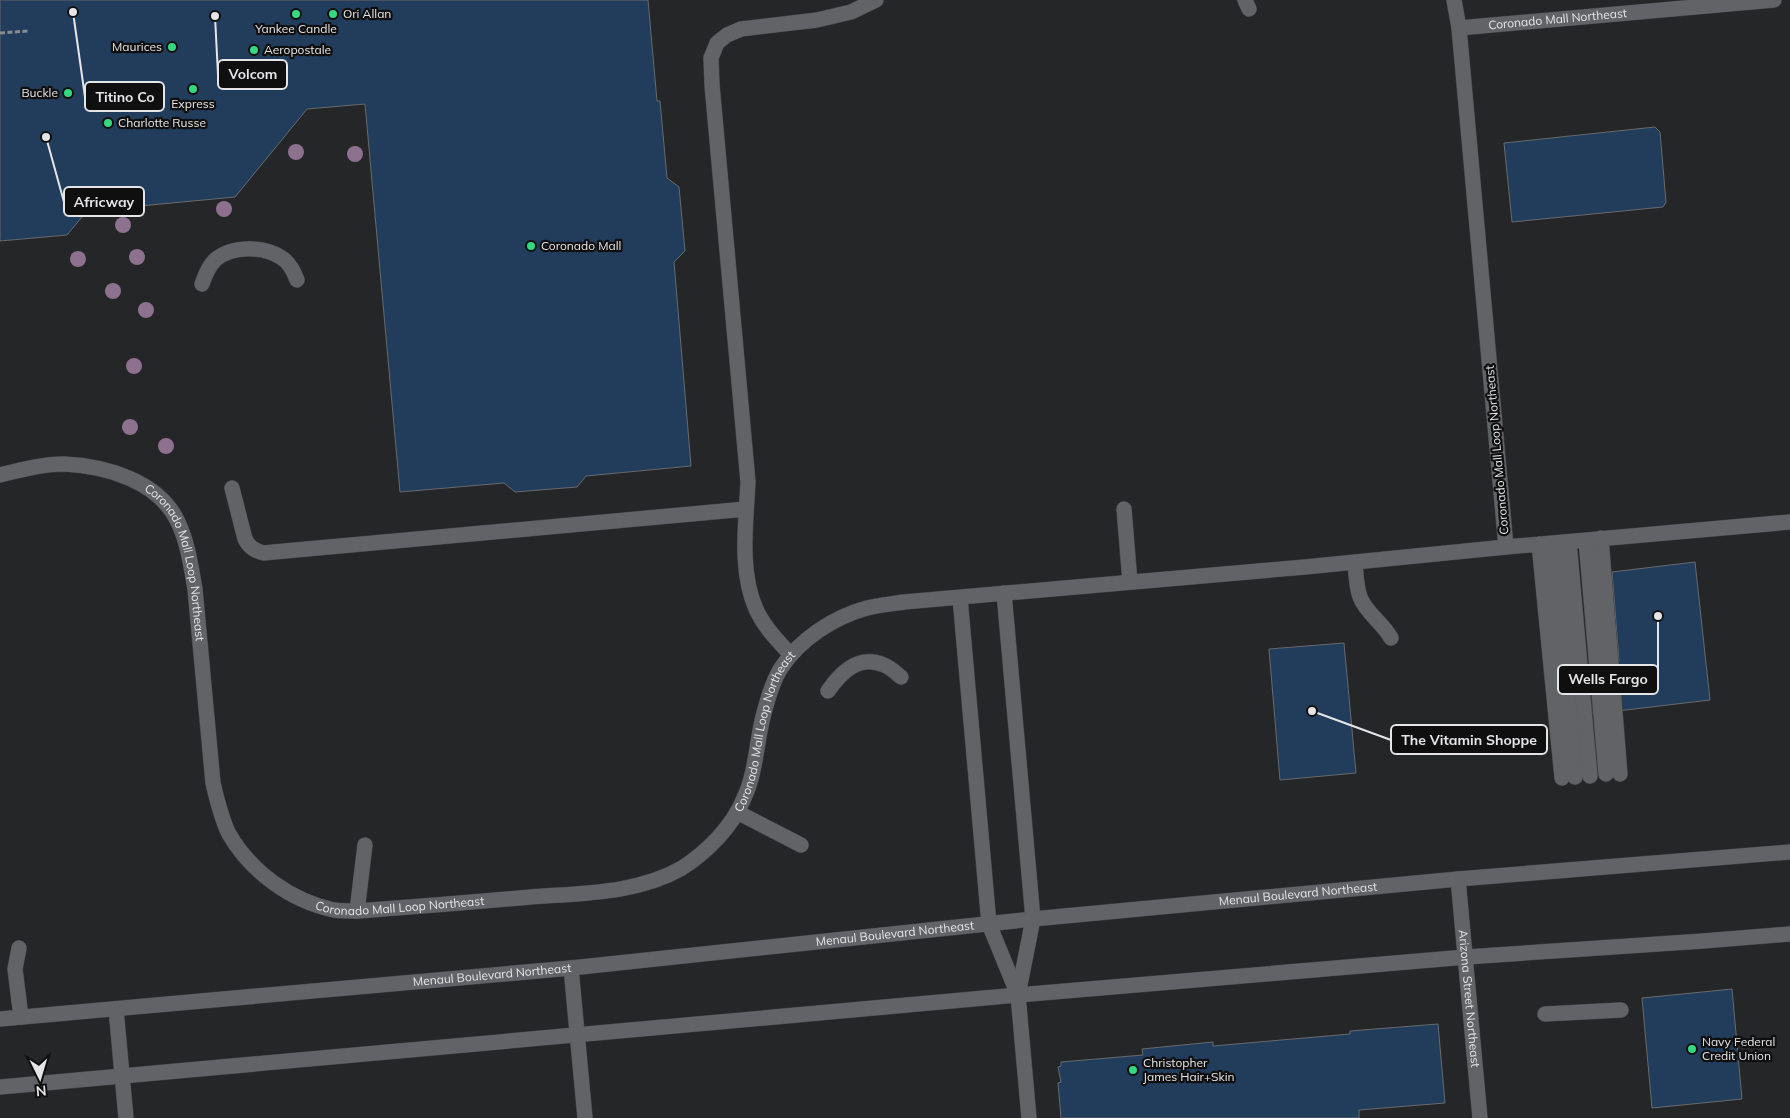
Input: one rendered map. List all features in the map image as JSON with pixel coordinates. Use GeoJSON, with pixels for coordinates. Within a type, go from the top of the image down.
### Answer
{"type":"FeatureCollection","features":[{"type":"Feature","properties":{"kind":"street"},"geometry":{"type":"LineString","coordinates":[[791,655],[763,621],[756,609],[748,577],[745,542],[748,482],[711,58],[717,44],[727,35],[741,29],[817,20],[851,12],[876,0]]}},
{"type":"Feature","properties":{"kind":"street","name":"Coronado Mall Loop Northeast"},"geometry":{"type":"LineString","coordinates":[[0,475],[54,465],[84,466],[111,471],[131,479],[150,490],[166,504],[178,521],[191,563],[196,597],[213,783],[229,832],[246,858],[264,875],[284,889],[301,899],[320,906],[336,910],[357,911],[601,891],[648,883],[683,867],[700,854],[715,840],[737,812],[744,800],[749,785],[762,718],[774,682],[781,668],[791,655],[816,633],[832,623],[866,608],[904,602],[1506,547],[1459,28],[1454,0]]}},
{"type":"Feature","properties":{"kind":"street","name":"Coronado Mall Northeast"},"geometry":{"type":"LineString","coordinates":[[1459,28],[1774,0]]}},
{"type":"Feature","properties":{"kind":"street"},"geometry":{"type":"LineString","coordinates":[[202,284],[206,271],[216,260],[226,253],[242,249],[272,252],[283,258],[293,269],[297,280]]}},
{"type":"Feature","properties":{"kind":"street"},"geometry":{"type":"LineString","coordinates":[[232,488],[244,539],[249,546],[263,553],[746,509]]}},
{"type":"Feature","properties":{"kind":"street"},"geometry":{"type":"LineString","coordinates":[[1124,509],[1130,582]]}},
{"type":"Feature","properties":{"kind":"street"},"geometry":{"type":"LineString","coordinates":[[1506,547],[1790,522]]}},
{"type":"Feature","properties":{"kind":"street"},"geometry":{"type":"LineString","coordinates":[[1593,539],[1613,774]]}},
{"type":"Feature","properties":{"kind":"street"},"geometry":{"type":"LineString","coordinates":[[1546,544],[1576,777],[1569,542]]}},
{"type":"Feature","properties":{"kind":"street"},"geometry":{"type":"LineString","coordinates":[[1355,562],[1360,598],[1385,627],[1391,638]]}},
{"type":"Feature","properties":{"kind":"street"},"geometry":{"type":"LineString","coordinates":[[1004,593],[1033,919],[1018,995],[1029,1118]]}},
{"type":"Feature","properties":{"kind":"street"},"geometry":{"type":"LineString","coordinates":[[960,598],[989,924],[1018,995]]}},
{"type":"Feature","properties":{"kind":"street"},"geometry":{"type":"LineString","coordinates":[[828,691],[838,676],[854,663],[871,662],[885,665],[900,677]]}},
{"type":"Feature","properties":{"kind":"street"},"geometry":{"type":"LineString","coordinates":[[737,812],[801,845]]}},
{"type":"Feature","properties":{"kind":"street"},"geometry":{"type":"LineString","coordinates":[[357,911],[365,844]]}},
{"type":"Feature","properties":{"kind":"street","name":"Menaul Boulevard Northeast"},"geometry":{"type":"LineString","coordinates":[[0,1019],[571,968],[1033,919],[1458,879],[1790,852]]}},
{"type":"Feature","properties":{"kind":"street","name":"Arizona Street Northeast"},"geometry":{"type":"LineString","coordinates":[[1458,879],[1480,1118]]}},
{"type":"Feature","properties":{"kind":"street"},"geometry":{"type":"LineString","coordinates":[[0,1087],[1466,956],[1703,942],[1790,934]]}},
{"type":"Feature","properties":{"kind":"street"},"geometry":{"type":"LineString","coordinates":[[19,948],[15,969],[21,1017]]}},
{"type":"Feature","properties":{"kind":"street"},"geometry":{"type":"LineString","coordinates":[[571,968],[585,1118]]}},
{"type":"Feature","properties":{"kind":"street"},"geometry":{"type":"LineString","coordinates":[[116,1009],[126,1118]]}},
{"type":"Feature","properties":{"kind":"street"},"geometry":{"type":"LineString","coordinates":[[1545,1014],[1621,1010]]}},
{"type":"Feature","properties":{"kind":"path"},"geometry":{"type":"LineString","coordinates":[[0,33],[28,31]]}},
{"type":"Feature","properties":{"kind":"building","name":"Coronado Mall"},"geometry":{"type":"Polygon","coordinates":[[[0,0],[648,0],[657,101],[660,101],[667,178],[679,187],[685,251],[674,262],[691,466],[586,476],[577,487],[515,492],[504,483],[400,492],[365,104],[307,109],[235,197],[87,211],[67,235],[0,241],[0,0]]]}},
{"type":"Feature","properties":{"kind":"building"},"geometry":{"type":"Polygon","coordinates":[[[1655,127],[1660,132],[1666,202],[1663,207],[1512,222],[1504,143],[1655,127]]]}},
{"type":"Feature","properties":{"kind":"building"},"geometry":{"type":"Polygon","coordinates":[[[1695,562],[1710,700],[1550,719],[1547,689],[1619,661],[1612,572],[1695,562]]]}},
{"type":"Feature","properties":{"kind":"building"},"geometry":{"type":"Polygon","coordinates":[[[1344,643],[1356,773],[1280,780],[1269,649],[1344,643]]]}},
{"type":"Feature","properties":{"kind":"building","name":"Navy Federal Credit Union"},"geometry":{"type":"Polygon","coordinates":[[[1732,989],[1742,1099],[1652,1108],[1642,998],[1732,989]]]}},
{"type":"Feature","properties":{"kind":"building"},"geometry":{"type":"Polygon","coordinates":[[[1438,1024],[1445,1103],[1359,1110],[1359,1118],[1061,1118],[1058,1083],[1061,1082],[1058,1067],[1061,1066],[1061,1062],[1143,1055],[1142,1049],[1213,1042],[1213,1046],[1350,1034],[1350,1031],[1438,1024]]]}},
{"type":"Feature","properties":{"kind":"place","name":"Titino Co"},"geometry":{"type":"Point","coordinates":[73,12]}},
{"type":"Feature","properties":{"kind":"place","name":"Yankee Candle"},"geometry":{"type":"Point","coordinates":[296,14]}},
{"type":"Feature","properties":{"kind":"place","name":"Ori Allan"},"geometry":{"type":"Point","coordinates":[333,14]}},
{"type":"Feature","properties":{"kind":"place","name":"Volcom"},"geometry":{"type":"Point","coordinates":[215,16]}},
{"type":"Feature","properties":{"kind":"place","name":"Maurices"},"geometry":{"type":"Point","coordinates":[172,47]}},
{"type":"Feature","properties":{"kind":"place","name":"Aeropostale"},"geometry":{"type":"Point","coordinates":[254,50]}},
{"type":"Feature","properties":{"kind":"place","name":"Express"},"geometry":{"type":"Point","coordinates":[193,89]}},
{"type":"Feature","properties":{"kind":"place","name":"Buckle"},"geometry":{"type":"Point","coordinates":[68,93]}},
{"type":"Feature","properties":{"kind":"place","name":"Charlotte Russe"},"geometry":{"type":"Point","coordinates":[108,123]}},
{"type":"Feature","properties":{"kind":"place","name":"Africway"},"geometry":{"type":"Point","coordinates":[46,137]}},
{"type":"Feature","properties":{"kind":"place","name":"Coronado Mall"},"geometry":{"type":"Point","coordinates":[531,246]}},
{"type":"Feature","properties":{"kind":"place","name":"Wells Fargo"},"geometry":{"type":"Point","coordinates":[1658,616]}},
{"type":"Feature","properties":{"kind":"place","name":"The Vitamin Shoppe"},"geometry":{"type":"Point","coordinates":[1312,711]}},
{"type":"Feature","properties":{"kind":"place","name":"Navy Federal Credit Union"},"geometry":{"type":"Point","coordinates":[1692,1049]}},
{"type":"Feature","properties":{"kind":"place","name":"Christopher James Hair+Skin"},"geometry":{"type":"Point","coordinates":[1133,1070]}}]}
